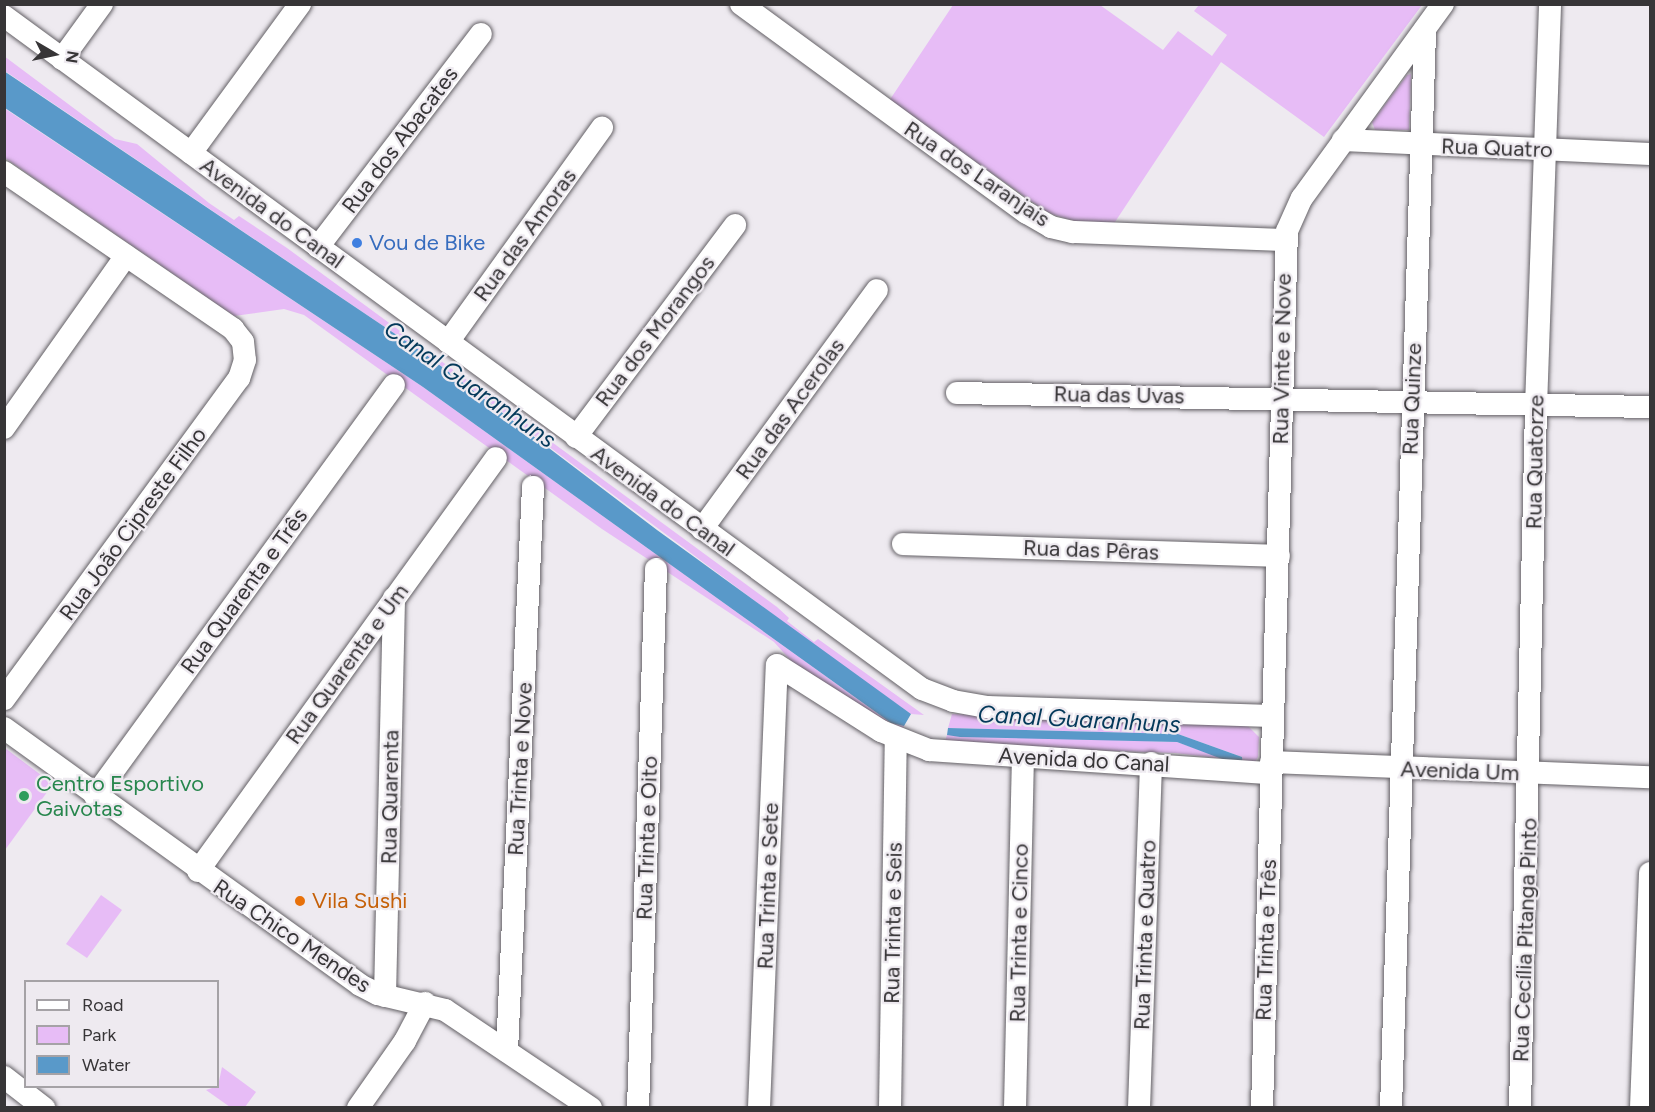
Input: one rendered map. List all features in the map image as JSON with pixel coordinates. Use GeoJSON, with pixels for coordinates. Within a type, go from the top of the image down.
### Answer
{"type":"FeatureCollection","features":[{"type":"Feature","properties":{"kind":"street"},"geometry":{"type":"LineString","coordinates":[[62,59],[102,4]]}},
{"type":"Feature","properties":{"kind":"street"},"geometry":{"type":"LineString","coordinates":[[191,153],[300,4]]}},
{"type":"Feature","properties":{"kind":"street","name":"Rua dos Laranjais"},"geometry":{"type":"LineString","coordinates":[[741,4],[1008,199],[1051,226],[1073,232],[1286,240]]}},
{"type":"Feature","properties":{"kind":"street","name":"Rua Vinte e Nove"},"geometry":{"type":"LineString","coordinates":[[1270,768],[1279,556],[1286,240],[1294,209],[1443,4]]}},
{"type":"Feature","properties":{"kind":"street","name":"Rua Quatorze"},"geometry":{"type":"LineString","coordinates":[[1529,774],[1536,407],[1550,4]]}},
{"type":"Feature","properties":{"kind":"street","name":"Avenida do Canal"},"geometry":{"type":"LineString","coordinates":[[4,16],[909,681],[953,701],[987,707],[1272,716]]}},
{"type":"Feature","properties":{"kind":"street","name":"Rua Quinze"},"geometry":{"type":"LineString","coordinates":[[1391,1107],[1419,145],[1425,30]]}},
{"type":"Feature","properties":{"kind":"street","name":"Rua dos Abacates"},"geometry":{"type":"LineString","coordinates":[[318,247],[481,34]]}},
{"type":"Feature","properties":{"kind":"street","name":"Rua das Amoras"},"geometry":{"type":"LineString","coordinates":[[448,342],[602,128]]}},
{"type":"Feature","properties":{"kind":"street","name":"Rua Quatro"},"geometry":{"type":"LineString","coordinates":[[1343,140],[1650,154]]}},
{"type":"Feature","properties":{"kind":"street"},"geometry":{"type":"LineString","coordinates":[[4,428],[126,256],[6,177]]}},
{"type":"Feature","properties":{"kind":"street","name":"Rua dos Morangos"},"geometry":{"type":"LineString","coordinates":[[576,436],[735,225]]}},
{"type":"Feature","properties":{"kind":"street","name":"Rua João Cipreste Filho"},"geometry":{"type":"LineString","coordinates":[[4,699],[239,378],[245,360],[243,342],[233,329],[126,256]]}},
{"type":"Feature","properties":{"kind":"street","name":"Rua das Acerolas"},"geometry":{"type":"LineString","coordinates":[[702,529],[877,290]]}},
{"type":"Feature","properties":{"kind":"street","name":"Rua Quarenta e Três"},"geometry":{"type":"LineString","coordinates":[[95,796],[394,385]]}},
{"type":"Feature","properties":{"kind":"street","name":"Rua das Uvas"},"geometry":{"type":"LineString","coordinates":[[957,393],[1281,398],[1536,407],[1650,407]]}},
{"type":"Feature","properties":{"kind":"street","name":"Rua Quarenta e Um"},"geometry":{"type":"LineString","coordinates":[[198,871],[496,458]]}},
{"type":"Feature","properties":{"kind":"street","name":"Rua Trinta e Nove"},"geometry":{"type":"LineString","coordinates":[[507,1052],[533,487]]}},
{"type":"Feature","properties":{"kind":"street","name":"Rua das Pêras"},"geometry":{"type":"LineString","coordinates":[[903,544],[1279,556]]}},
{"type":"Feature","properties":{"kind":"street","name":"Rua Trinta e Oito"},"geometry":{"type":"LineString","coordinates":[[638,1107],[656,569]]}},
{"type":"Feature","properties":{"kind":"street","name":"Rua Quarenta"},"geometry":{"type":"LineString","coordinates":[[386,996],[394,598]]}},
{"type":"Feature","properties":{"kind":"street","name":"Avenida do Canal"},"geometry":{"type":"LineString","coordinates":[[777,664],[896,738],[947,754],[1270,768]]}},
{"type":"Feature","properties":{"kind":"street","name":"Rua Trinta e Sete"},"geometry":{"type":"LineString","coordinates":[[759,1107],[777,664]]}},
{"type":"Feature","properties":{"kind":"street","name":"Rua Chico Mendes"},"geometry":{"type":"LineString","coordinates":[[4,728],[198,871],[360,985],[386,996],[424,1003],[455,1016],[591,1107]]}},
{"type":"Feature","properties":{"kind":"street","name":"Rua Trinta e Seis"},"geometry":{"type":"LineString","coordinates":[[890,1107],[896,738]]}},
{"type":"Feature","properties":{"kind":"street","name":"Rua Trinta e Cinco"},"geometry":{"type":"LineString","coordinates":[[1016,1107],[1023,758]]}},
{"type":"Feature","properties":{"kind":"street","name":"Rua Trinta e Quatro"},"geometry":{"type":"LineString","coordinates":[[1139,1107],[1151,763]]}},
{"type":"Feature","properties":{"kind":"street","name":"Avenida Um"},"geometry":{"type":"LineString","coordinates":[[1270,768],[1650,777]]}},
{"type":"Feature","properties":{"kind":"street","name":"Rua Trinta e Três"},"geometry":{"type":"LineString","coordinates":[[1262,1107],[1270,768]]}},
{"type":"Feature","properties":{"kind":"street","name":"Rua Cecília Pitanga Pinto"},"geometry":{"type":"LineString","coordinates":[[1520,1107],[1529,774]]}},
{"type":"Feature","properties":{"kind":"street"},"geometry":{"type":"LineString","coordinates":[[1641,1107],[1650,873]]}},
{"type":"Feature","properties":{"kind":"street"},"geometry":{"type":"LineString","coordinates":[[358,1107],[405,1041],[424,1003]]}},
{"type":"Feature","properties":{"kind":"street"},"geometry":{"type":"LineString","coordinates":[[4,1077],[44,1107]]}},
{"type":"Feature","properties":{"kind":"green space"},"geometry":{"type":"Polygon","coordinates":[[[953,5],[1100,5],[1163,50],[1178,31],[1212,56],[1227,35],[1194,11],[1199,5],[1422,5],[1324,137],[1221,62],[1113,225],[1074,221],[1048,213],[889,101],[953,5]]]}},
{"type":"Feature","properties":{"kind":"green space"},"geometry":{"type":"Polygon","coordinates":[[[4,56],[115,139],[137,144],[209,203],[234,220],[239,216],[287,248],[777,607],[789,618],[787,621],[814,642],[818,639],[924,715],[911,714],[846,669],[425,354],[5,71],[4,56]]]}},
{"type":"Feature","properties":{"kind":"green space"},"geometry":{"type":"Polygon","coordinates":[[[1411,74],[1409,130],[1375,130],[1372,122],[1407,75],[1411,74]]]}},
{"type":"Feature","properties":{"kind":"green space"},"geometry":{"type":"Polygon","coordinates":[[[4,108],[423,387],[891,723],[904,726],[901,732],[793,663],[774,642],[602,529],[304,315],[284,309],[234,316],[5,158],[4,108]]]}},
{"type":"Feature","properties":{"kind":"green space"},"geometry":{"type":"Polygon","coordinates":[[[952,714],[1248,726],[1259,737],[1258,757],[1254,764],[1243,767],[1242,757],[1178,734],[948,728],[952,714]]]}},
{"type":"Feature","properties":{"kind":"green space"},"geometry":{"type":"Polygon","coordinates":[[[947,735],[1177,742],[1225,759],[1175,753],[958,746],[944,744],[947,735]]]}},
{"type":"Feature","properties":{"kind":"green space","name":"Centro Esportivo Gaivotas"},"geometry":{"type":"Polygon","coordinates":[[[5,748],[53,784],[5,850],[5,748]]]}},
{"type":"Feature","properties":{"kind":"green space"},"geometry":{"type":"Polygon","coordinates":[[[101,895],[122,910],[87,958],[66,944],[101,895]]]}},
{"type":"Feature","properties":{"kind":"green space"},"geometry":{"type":"Polygon","coordinates":[[[222,1067],[256,1092],[245,1107],[230,1107],[206,1090],[219,1088],[222,1067]]]}},
{"type":"Feature","properties":{"kind":"water"},"geometry":{"type":"Polygon","coordinates":[[[4,71],[425,354],[657,530],[911,714],[904,726],[891,723],[423,387],[5,108],[4,71]]]}},
{"type":"Feature","properties":{"kind":"water"},"geometry":{"type":"Polygon","coordinates":[[[948,728],[1178,734],[1242,757],[1243,767],[1177,742],[960,737],[947,735],[948,728]]]}},
{"type":"Feature","properties":{"kind":"place","name":"Vou de Bike"},"geometry":{"type":"Point","coordinates":[357,243]}},
{"type":"Feature","properties":{"kind":"place","name":"Centro Esportivo Gaivotas"},"geometry":{"type":"Point","coordinates":[24,796]}},
{"type":"Feature","properties":{"kind":"place","name":"Vila Sushi"},"geometry":{"type":"Point","coordinates":[300,901]}},
{"type":"Feature","properties":{"kind":"water label","name":"Canal Guaranhuns"},"geometry":{"type":"Point","coordinates":[470,384]}},
{"type":"Feature","properties":{"kind":"water label","name":"Canal Guaranhuns"},"geometry":{"type":"Point","coordinates":[1079,719]}}]}
